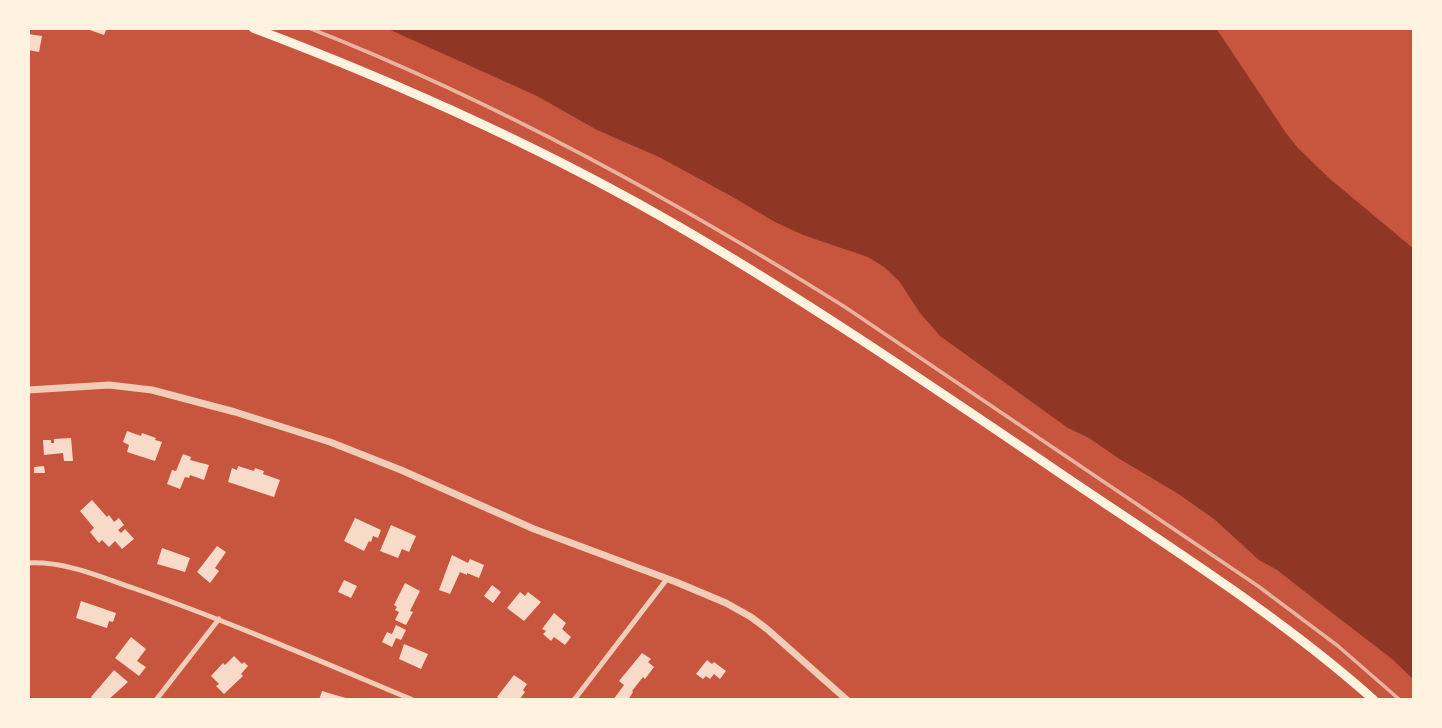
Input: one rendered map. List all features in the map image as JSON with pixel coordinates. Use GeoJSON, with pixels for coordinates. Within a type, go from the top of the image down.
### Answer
{"type":"FeatureCollection","features":[{"type":"Feature","properties":{"kind":"main road"},"geometry":{"type":"LineString","coordinates":[[253,28],[366,72],[490,128],[595,180],[721,251],[858,338],[1229,587],[1310,646],[1374,700]]}},
{"type":"Feature","properties":{"kind":"street"},"geometry":{"type":"LineString","coordinates":[[28,390],[126,386],[164,393],[316,437],[379,461],[534,529],[719,600],[751,617],[847,700]]}},
{"type":"Feature","properties":{"kind":"street"},"geometry":{"type":"LineString","coordinates":[[28,563],[49,563],[75,569],[176,603],[414,700]]}},
{"type":"Feature","properties":{"kind":"street"},"geometry":{"type":"LineString","coordinates":[[574,700],[667,579]]}},
{"type":"Feature","properties":{"kind":"street"},"geometry":{"type":"LineString","coordinates":[[156,700],[219,620]]}},
{"type":"Feature","properties":{"kind":"shaded area"},"geometry":{"type":"Polygon","coordinates":[[[386,28],[1216,28],[1298,148],[1330,179],[1414,249],[1414,680],[1392,659],[1277,570],[1259,560],[1214,519],[1089,438],[1068,428],[940,336],[920,313],[899,281],[884,267],[868,257],[803,235],[775,222],[659,157],[597,130],[537,96],[386,28]]]}},
{"type":"Feature","properties":{"kind":"building"},"geometry":{"type":"Polygon","coordinates":[[[84,28],[107,28],[104,35],[84,28]]]}},
{"type":"Feature","properties":{"kind":"building"},"geometry":{"type":"Polygon","coordinates":[[[28,34],[42,36],[39,52],[28,50],[28,34]]]}},
{"type":"Feature","properties":{"kind":"building"},"geometry":{"type":"Polygon","coordinates":[[[127,431],[141,436],[142,433],[162,442],[155,461],[127,452],[129,445],[123,442],[127,431]]]}},
{"type":"Feature","properties":{"kind":"building"},"geometry":{"type":"Polygon","coordinates":[[[71,438],[73,461],[64,461],[63,453],[44,455],[43,440],[51,440],[51,443],[54,443],[54,439],[71,438]]]}},
{"type":"Feature","properties":{"kind":"building"},"geometry":{"type":"Polygon","coordinates":[[[183,454],[191,457],[190,460],[209,465],[204,480],[190,475],[189,478],[185,477],[180,489],[167,484],[172,470],[176,471],[183,454]]]}},
{"type":"Feature","properties":{"kind":"building"},"geometry":{"type":"Polygon","coordinates":[[[44,466],[45,473],[34,473],[34,467],[44,466]]]}},
{"type":"Feature","properties":{"kind":"building"},"geometry":{"type":"Polygon","coordinates":[[[238,466],[264,471],[263,474],[280,480],[274,497],[228,482],[232,468],[237,470],[238,466]]]}},
{"type":"Feature","properties":{"kind":"building"},"geometry":{"type":"Polygon","coordinates":[[[92,500],[114,522],[119,518],[124,525],[118,530],[121,533],[125,529],[134,539],[122,549],[115,541],[109,547],[102,540],[99,543],[90,532],[94,528],[80,511],[92,500]]]}},
{"type":"Feature","properties":{"kind":"building"},"geometry":{"type":"Polygon","coordinates":[[[355,518],[381,530],[378,538],[373,536],[364,551],[344,541],[355,518]]]}},
{"type":"Feature","properties":{"kind":"building"},"geometry":{"type":"Polygon","coordinates":[[[391,525],[416,536],[409,552],[402,549],[398,558],[380,551],[391,525]]]}},
{"type":"Feature","properties":{"kind":"building"},"geometry":{"type":"Polygon","coordinates":[[[217,546],[226,552],[215,568],[219,571],[210,583],[197,572],[217,546]]]}},
{"type":"Feature","properties":{"kind":"building"},"geometry":{"type":"Polygon","coordinates":[[[162,548],[190,558],[185,572],[157,564],[162,548]]]}},
{"type":"Feature","properties":{"kind":"building"},"geometry":{"type":"Polygon","coordinates":[[[452,555],[468,563],[470,559],[484,565],[479,578],[460,572],[450,594],[439,590],[452,555]]]}},
{"type":"Feature","properties":{"kind":"building"},"geometry":{"type":"Polygon","coordinates":[[[344,580],[357,586],[351,598],[338,592],[344,580]]]}},
{"type":"Feature","properties":{"kind":"building"},"geometry":{"type":"Polygon","coordinates":[[[405,583],[420,591],[406,625],[395,620],[399,612],[394,605],[405,583]]]}},
{"type":"Feature","properties":{"kind":"building"},"geometry":{"type":"Polygon","coordinates":[[[492,585],[501,592],[493,603],[484,596],[492,585]]]}},
{"type":"Feature","properties":{"kind":"building"},"geometry":{"type":"Polygon","coordinates":[[[520,592],[525,596],[528,592],[541,602],[524,621],[507,608],[520,592]]]}},
{"type":"Feature","properties":{"kind":"building"},"geometry":{"type":"Polygon","coordinates":[[[81,601],[116,613],[113,622],[109,621],[107,628],[76,618],[81,601]]]}},
{"type":"Feature","properties":{"kind":"building"},"geometry":{"type":"Polygon","coordinates":[[[554,613],[566,623],[562,629],[571,637],[565,645],[554,637],[551,641],[543,634],[546,631],[542,629],[554,613]]]}},
{"type":"Feature","properties":{"kind":"building"},"geometry":{"type":"Polygon","coordinates":[[[396,625],[406,630],[401,640],[396,638],[392,647],[382,642],[387,632],[392,634],[396,625]]]}},
{"type":"Feature","properties":{"kind":"building"},"geometry":{"type":"Polygon","coordinates":[[[131,637],[146,649],[137,661],[146,667],[139,676],[115,658],[131,637]]]}},
{"type":"Feature","properties":{"kind":"building"},"geometry":{"type":"Polygon","coordinates":[[[404,644],[428,654],[421,669],[399,659],[404,644]]]}},
{"type":"Feature","properties":{"kind":"building"},"geometry":{"type":"Polygon","coordinates":[[[642,653],[651,659],[648,662],[654,667],[645,679],[643,677],[628,700],[613,700],[624,685],[619,681],[642,653]]]}},
{"type":"Feature","properties":{"kind":"building"},"geometry":{"type":"Polygon","coordinates":[[[234,656],[248,666],[241,674],[243,676],[224,694],[211,676],[234,656]]]}},
{"type":"Feature","properties":{"kind":"building"},"geometry":{"type":"Polygon","coordinates":[[[707,660],[726,671],[720,679],[714,674],[710,679],[706,676],[703,679],[696,674],[707,660]]]}},
{"type":"Feature","properties":{"kind":"building"},"geometry":{"type":"Polygon","coordinates":[[[114,670],[128,682],[108,700],[94,700],[91,697],[114,670]]]}},
{"type":"Feature","properties":{"kind":"building"},"geometry":{"type":"Polygon","coordinates":[[[514,675],[527,684],[523,690],[525,692],[519,700],[501,700],[497,697],[514,675]]]}},
{"type":"Feature","properties":{"kind":"building"},"geometry":{"type":"Polygon","coordinates":[[[322,691],[349,699],[349,700],[319,700],[322,691]]]}},
{"type":"Feature","properties":{"kind":"railway"},"geometry":{"type":"LineString","coordinates":[[309,28],[379,57],[516,121],[650,191],[781,267],[845,307],[1258,586],[1338,646],[1400,700]]}}]}
